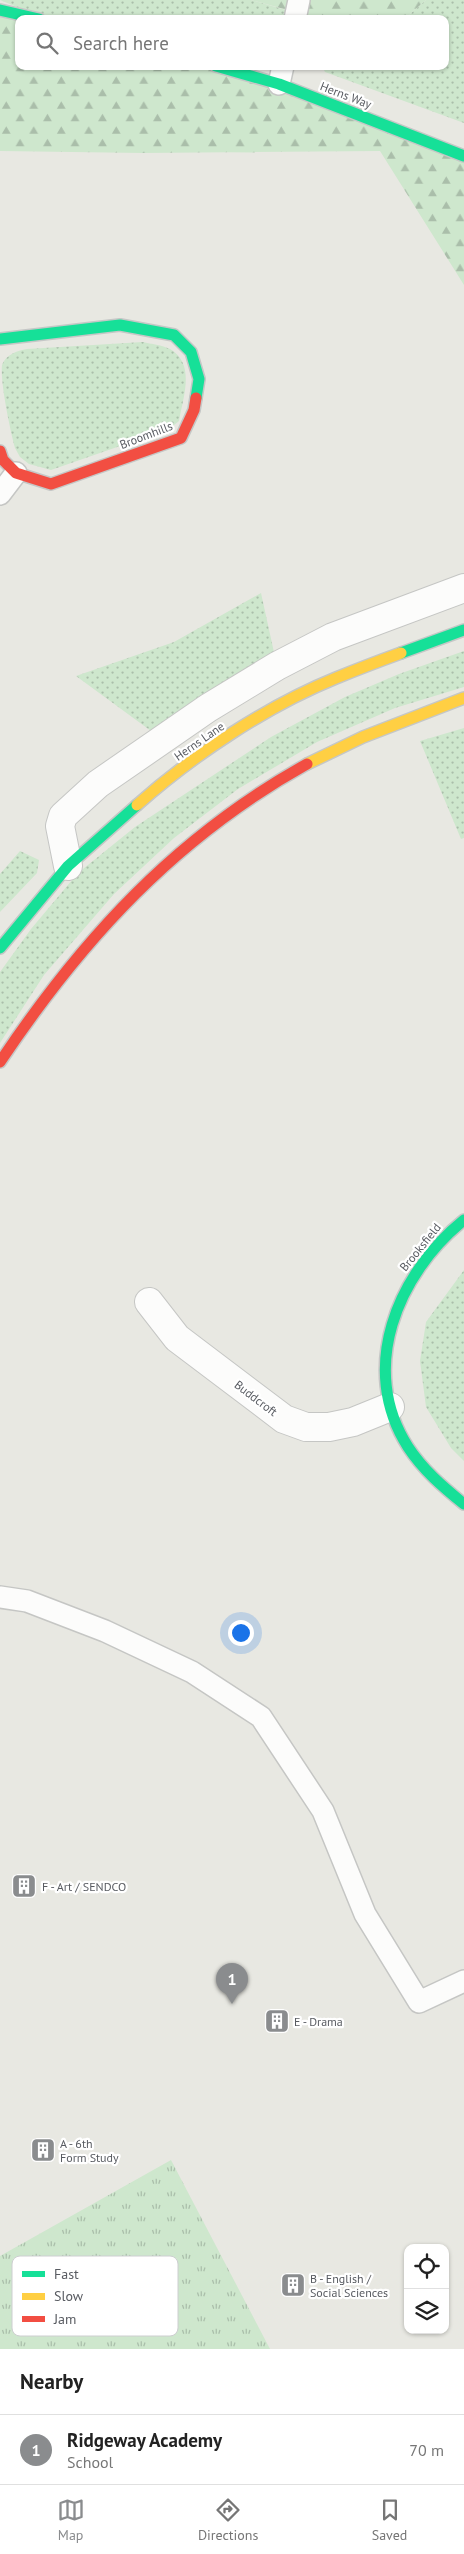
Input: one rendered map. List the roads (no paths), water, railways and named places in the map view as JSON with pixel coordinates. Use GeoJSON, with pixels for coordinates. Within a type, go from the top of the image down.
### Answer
{"type":"FeatureCollection","features":[{"type":"Feature","properties":{"kind":"street"},"geometry":{"type":"LineString","coordinates":[[0,10],[22,15]]}},
{"type":"Feature","properties":{"kind":"street","name":"Herns Way"},"geometry":{"type":"LineString","coordinates":[[245,70],[281,75],[464,156]]}},
{"type":"Feature","properties":{"kind":"street","name":"Broomhills"},"geometry":{"type":"LineString","coordinates":[[0,339],[120,325],[174,335],[191,352],[198,379],[194,410],[181,438],[51,484],[16,473]]}},
{"type":"Feature","properties":{"kind":"street"},"geometry":{"type":"LineString","coordinates":[[0,451],[2,460],[16,473]]}},
{"type":"Feature","properties":{"kind":"street"},"geometry":{"type":"LineString","coordinates":[[68,866],[60,826],[63,816],[114,772],[208,708],[277,666],[333,637],[464,588]]}},
{"type":"Feature","properties":{"kind":"street","name":"Herns Lane"},"geometry":{"type":"LineString","coordinates":[[0,948],[68,866],[150,793],[210,748],[268,712],[335,678],[464,630]]}},
{"type":"Feature","properties":{"kind":"street"},"geometry":{"type":"LineString","coordinates":[[0,1062],[61,973],[106,921],[158,870],[214,822],[275,782],[331,751],[404,719],[464,698]]}},
{"type":"Feature","properties":{"kind":"street","name":"Brooksfield"},"geometry":{"type":"LineString","coordinates":[[464,1220],[455,1226],[412,1276],[396,1311],[387,1342],[385,1372],[390,1407],[400,1437],[416,1461],[445,1491],[464,1504]]}},
{"type":"Feature","properties":{"kind":"street","name":"Buddcroft"},"geometry":{"type":"LineString","coordinates":[[149,1302],[177,1338],[284,1419],[306,1427],[329,1427],[353,1422],[390,1407]]}},
{"type":"Feature","properties":{"kind":"lane"},"geometry":{"type":"LineString","coordinates":[[296,15],[299,0]]}},
{"type":"Feature","properties":{"kind":"lane"},"geometry":{"type":"LineString","coordinates":[[0,494],[16,473]]}},
{"type":"Feature","properties":{"kind":"lane"},"geometry":{"type":"LineString","coordinates":[[0,1597],[27,1600],[105,1631],[192,1672],[261,1717],[323,1811],[366,1914],[419,2002],[464,1981]]}},
{"type":"Feature","properties":{"kind":"place","name":"F - Art / SENDCO"},"geometry":{"type":"Point","coordinates":[24,1886]}},
{"type":"Feature","properties":{"kind":"place","name":"Ridgeway Academy"},"geometry":{"type":"Point","coordinates":[232,2004]}},
{"type":"Feature","properties":{"kind":"place","name":"E - Drama"},"geometry":{"type":"Point","coordinates":[277,2021]}},
{"type":"Feature","properties":{"kind":"place","name":"A - 6th Form Study"},"geometry":{"type":"Point","coordinates":[43,2150]}},
{"type":"Feature","properties":{"kind":"place","name":"B - English / Social Sciences"},"geometry":{"type":"Point","coordinates":[293,2285]}}]}
